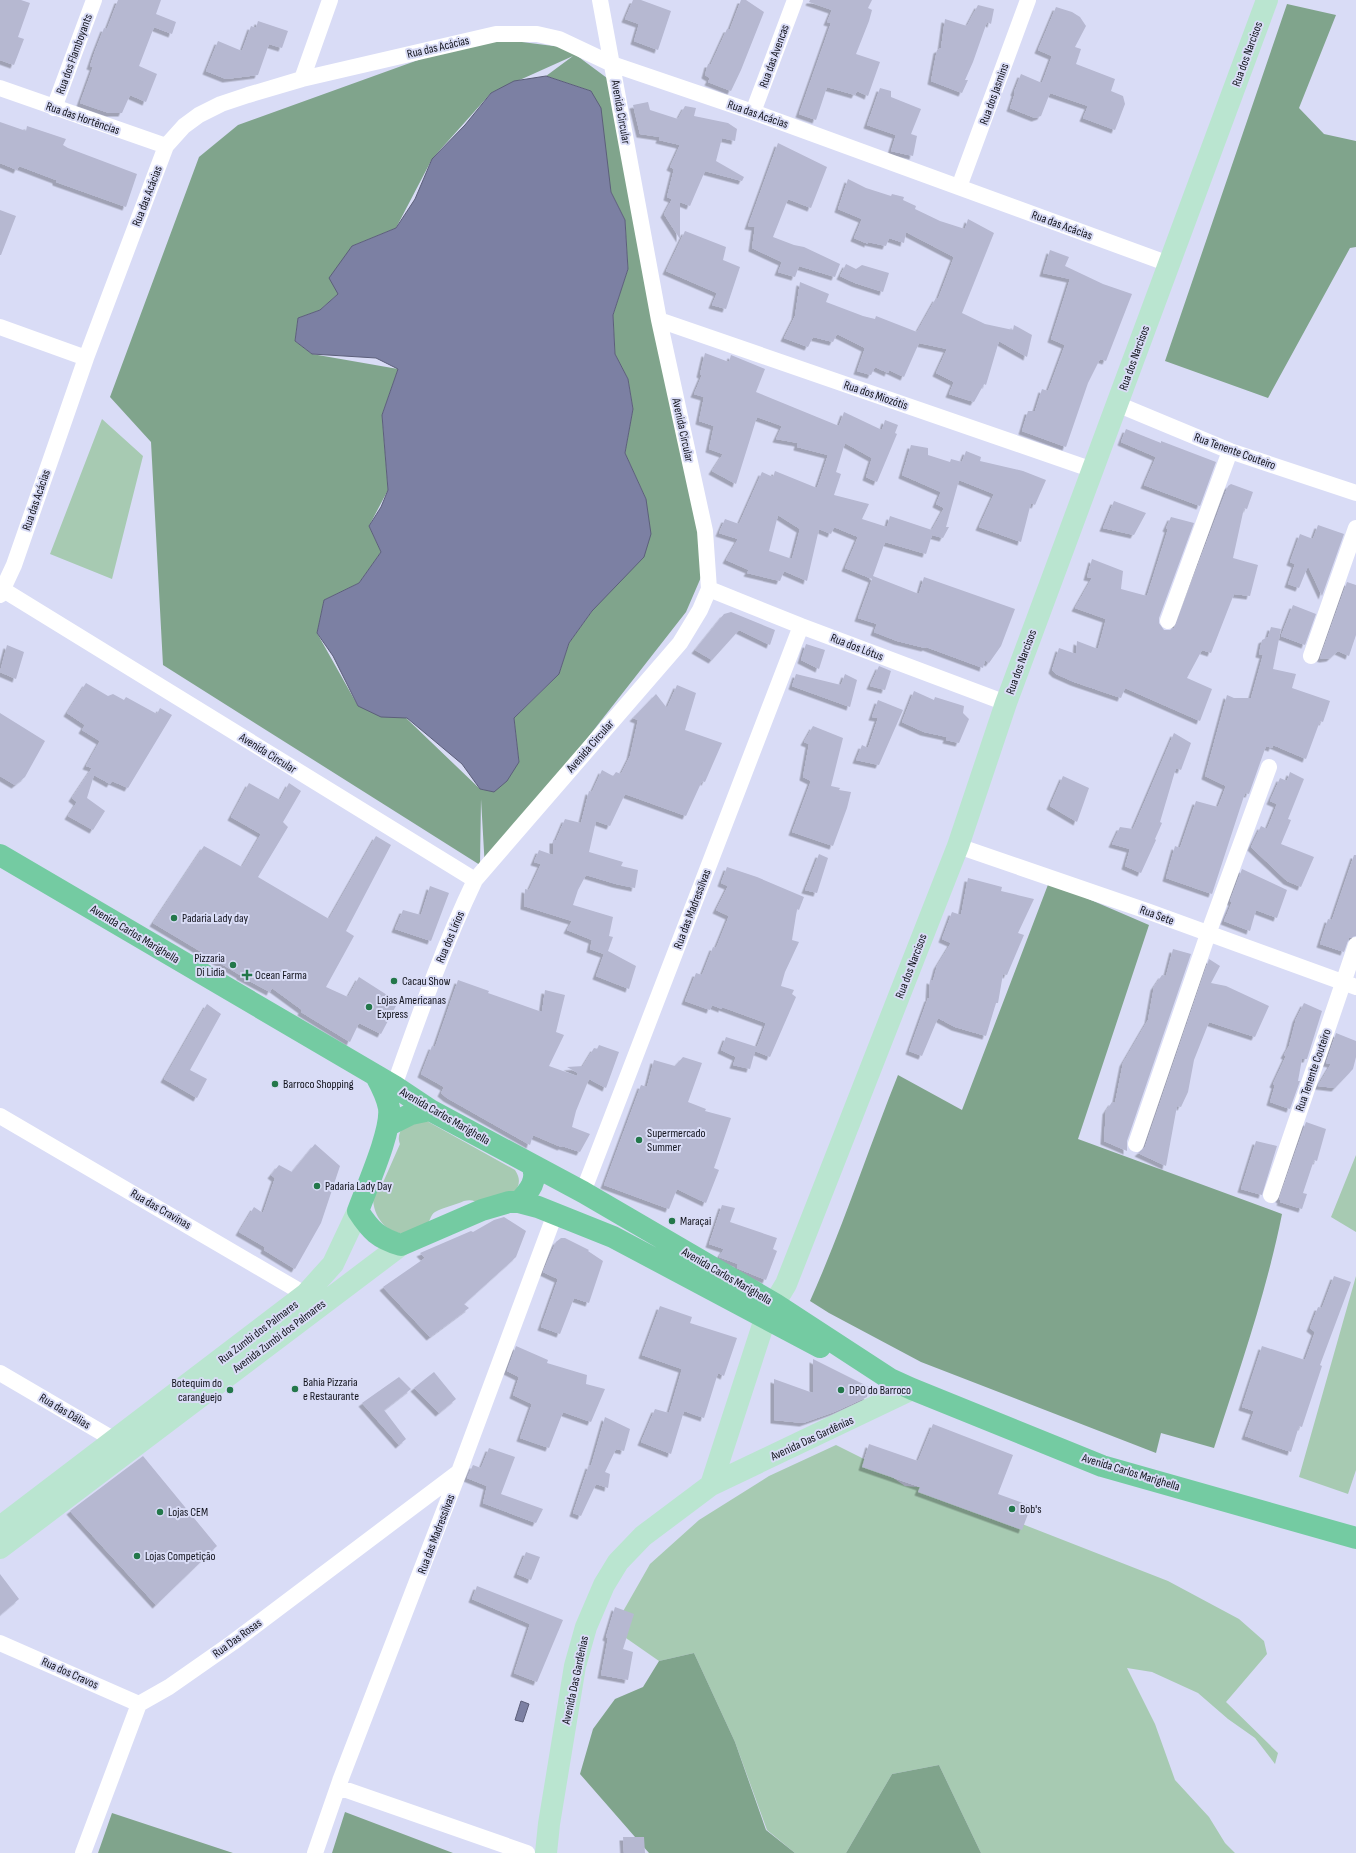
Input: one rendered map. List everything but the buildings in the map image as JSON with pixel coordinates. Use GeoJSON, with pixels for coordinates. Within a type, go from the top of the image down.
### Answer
{"type":"FeatureCollection","features":[{"type":"Feature","properties":{"kind":"main road","name":"Avenida Carlos Marighella"},"geometry":{"type":"LineString","coordinates":[[0,855],[385,1081],[430,1110],[583,1192],[770,1311],[912,1390],[1102,1466],[1356,1538]]}},
{"type":"Feature","properties":{"kind":"main road"},"geometry":{"type":"LineString","coordinates":[[385,1081],[389,1109],[389,1125],[411,1114],[430,1110]]}},
{"type":"Feature","properties":{"kind":"main road","name":"Rua Zumbi dos Palmares"},"geometry":{"type":"LineString","coordinates":[[358,1211],[389,1125]]}},
{"type":"Feature","properties":{"kind":"main road"},"geometry":{"type":"LineString","coordinates":[[519,1202],[532,1187],[534,1178],[534,1170],[532,1165]]}},
{"type":"Feature","properties":{"kind":"main road","name":"Avenida Zumbi dos Palmares"},"geometry":{"type":"LineString","coordinates":[[401,1245],[482,1210],[509,1202],[519,1202]]}},
{"type":"Feature","properties":{"kind":"main road","name":"Avenida Carlos Marighella"},"geometry":{"type":"LineString","coordinates":[[519,1202],[538,1207],[624,1243],[770,1311]]}},
{"type":"Feature","properties":{"kind":"main road"},"geometry":{"type":"LineString","coordinates":[[358,1211],[367,1225],[376,1234],[388,1241],[401,1245]]}},
{"type":"Feature","properties":{"kind":"street","name":"Rua dos Flamboyants"},"geometry":{"type":"LineString","coordinates":[[54,108],[94,0]]}},
{"type":"Feature","properties":{"kind":"street"},"geometry":{"type":"LineString","coordinates":[[302,79],[330,0]]}},
{"type":"Feature","properties":{"kind":"street","name":"Avenida Circular"},"geometry":{"type":"LineString","coordinates":[[1,592],[475,880],[680,643],[700,610],[709,589],[705,531],[659,320],[600,0]]}},
{"type":"Feature","properties":{"kind":"street","name":"Rua das Avencas"},"geometry":{"type":"LineString","coordinates":[[753,112],[794,0]]}},
{"type":"Feature","properties":{"kind":"street","name":"Rua dos Jasmins"},"geometry":{"type":"LineString","coordinates":[[959,187],[1028,0]]}},
{"type":"Feature","properties":{"kind":"street","name":"Rua dos Narcisos"},"geometry":{"type":"LineString","coordinates":[[770,1311],[786,1284],[958,846],[1006,703],[1267,0]]}},
{"type":"Feature","properties":{"kind":"street","name":"Rua das Acácias"},"geometry":{"type":"LineString","coordinates":[[1,592],[7,562],[166,146],[184,126],[204,112],[221,104],[302,79],[496,34],[537,34],[559,39],[612,64],[753,112],[1169,264]]}},
{"type":"Feature","properties":{"kind":"street","name":"Rua das Hortências"},"geometry":{"type":"LineString","coordinates":[[0,88],[166,146]]}},
{"type":"Feature","properties":{"kind":"street","name":"Rua dos Miozótis"},"geometry":{"type":"LineString","coordinates":[[659,320],[1092,470]]}},
{"type":"Feature","properties":{"kind":"street"},"geometry":{"type":"LineString","coordinates":[[0,327],[86,358]]}},
{"type":"Feature","properties":{"kind":"street","name":"Rua Tenente Couteiro"},"geometry":{"type":"LineString","coordinates":[[1116,404],[1230,451],[1356,492]]}},
{"type":"Feature","properties":{"kind":"street"},"geometry":{"type":"LineString","coordinates":[[1168,620],[1230,451]]}},
{"type":"Feature","properties":{"kind":"street"},"geometry":{"type":"LineString","coordinates":[[1311,656],[1356,528]]}},
{"type":"Feature","properties":{"kind":"street","name":"Rua dos Lótus"},"geometry":{"type":"LineString","coordinates":[[709,589],[801,626],[1006,703]]}},
{"type":"Feature","properties":{"kind":"street","name":"Rua das Madressilvas"},"geometry":{"type":"LineString","coordinates":[[583,1192],[801,626]]}},
{"type":"Feature","properties":{"kind":"street"},"geometry":{"type":"LineString","coordinates":[[1136,1144],[1208,934],[1269,767]]}},
{"type":"Feature","properties":{"kind":"street","name":"Rua Sete"},"geometry":{"type":"LineString","coordinates":[[958,846],[1349,985]]}},
{"type":"Feature","properties":{"kind":"street","name":"Rua dos Lírios"},"geometry":{"type":"LineString","coordinates":[[385,1081],[428,990],[454,924],[475,880]]}},
{"type":"Feature","properties":{"kind":"street","name":"Rua Tenente Couteiro"},"geometry":{"type":"LineString","coordinates":[[1271,1195],[1349,985],[1356,945]]}},
{"type":"Feature","properties":{"kind":"street","name":"Rua das Cravinas"},"geometry":{"type":"LineString","coordinates":[[0,1116],[314,1299]]}},
{"type":"Feature","properties":{"kind":"street","name":"Rua Zumbi dos Palmares"},"geometry":{"type":"LineString","coordinates":[[314,1299],[333,1264],[358,1211]]}},
{"type":"Feature","properties":{"kind":"street","name":"Rua das Madressilvas"},"geometry":{"type":"LineString","coordinates":[[315,1853],[338,1787],[459,1472],[555,1214]]}},
{"type":"Feature","properties":{"kind":"street","name":"Avenida Zumbi dos Palmares"},"geometry":{"type":"LineString","coordinates":[[0,1548],[122,1445],[314,1299],[401,1245]]}},
{"type":"Feature","properties":{"kind":"street"},"geometry":{"type":"LineString","coordinates":[[711,1485],[770,1311]]}},
{"type":"Feature","properties":{"kind":"street","name":"Rua das Dálias"},"geometry":{"type":"LineString","coordinates":[[0,1372],[122,1445]]}},
{"type":"Feature","properties":{"kind":"street","name":"Avenida Das Gardênias"},"geometry":{"type":"LineString","coordinates":[[546,1853],[549,1824],[575,1666],[586,1627],[604,1585],[618,1562],[643,1536],[711,1485],[912,1390]]}},
{"type":"Feature","properties":{"kind":"street"},"geometry":{"type":"LineString","coordinates":[[0,1527],[122,1445]]}},
{"type":"Feature","properties":{"kind":"street","name":"Rua Das Rosas"},"geometry":{"type":"LineString","coordinates":[[139,1704],[169,1687],[232,1643],[386,1529],[459,1472]]}},
{"type":"Feature","properties":{"kind":"street","name":"Rua dos Cravos"},"geometry":{"type":"LineString","coordinates":[[0,1643],[139,1704]]}},
{"type":"Feature","properties":{"kind":"street"},"geometry":{"type":"LineString","coordinates":[[83,1853],[139,1704]]}},
{"type":"Feature","properties":{"kind":"street"},"geometry":{"type":"LineString","coordinates":[[338,1787],[527,1853]]}},
{"type":"Feature","properties":{"kind":"green space"},"geometry":{"type":"Polygon","coordinates":[[[1287,4],[1336,15],[1299,108],[1324,134],[1356,141],[1356,247],[1350,248],[1268,398],[1165,361],[1287,4]]]}},
{"type":"Feature","properties":{"kind":"green space"},"geometry":{"type":"Polygon","coordinates":[[[482,37],[585,50],[576,55],[611,81],[708,561],[686,612],[485,869],[481,799],[480,865],[163,665],[151,442],[110,397],[199,157],[238,125],[482,37]],[[573,56],[491,93],[432,159],[396,228],[352,246],[338,294],[320,310],[298,318],[295,341],[312,354],[398,369],[382,415],[388,490],[369,526],[381,552],[359,583],[324,600],[317,633],[358,706],[406,718],[480,789],[494,791],[519,762],[514,718],[559,674],[569,643],[592,611],[646,499],[625,453],[633,409],[628,379],[615,354],[613,315],[628,269],[625,220],[611,192],[591,91],[546,76],[573,56]]]}},
{"type":"Feature","properties":{"kind":"green space"},"geometry":{"type":"Polygon","coordinates":[[[102,419],[143,456],[112,579],[50,554],[102,419]]]}},
{"type":"Feature","properties":{"kind":"green space"},"geometry":{"type":"Polygon","coordinates":[[[1049,882],[1149,925],[1078,1139],[1282,1214],[1276,1244],[1260,1303],[1214,1448],[1161,1433],[1156,1453],[921,1362],[829,1313],[810,1301],[898,1075],[962,1110],[1049,882]]]}},
{"type":"Feature","properties":{"kind":"green space"},"geometry":{"type":"Polygon","coordinates":[[[425,1120],[515,1170],[519,1182],[513,1193],[495,1200],[479,1202],[467,1200],[438,1210],[433,1213],[425,1227],[415,1232],[405,1234],[388,1228],[381,1222],[376,1214],[373,1193],[381,1187],[400,1144],[399,1137],[403,1126],[425,1120]]]}},
{"type":"Feature","properties":{"kind":"green space"},"geometry":{"type":"Polygon","coordinates":[[[1356,1155],[1356,1232],[1331,1217],[1356,1155]]]}},
{"type":"Feature","properties":{"kind":"green space"},"geometry":{"type":"Polygon","coordinates":[[[1356,1276],[1356,1470],[1348,1494],[1299,1477],[1356,1276]]]}},
{"type":"Feature","properties":{"kind":"green space"},"geometry":{"type":"Polygon","coordinates":[[[836,1445],[870,1462],[905,1486],[930,1488],[1168,1581],[1239,1619],[1264,1641],[1267,1654],[1226,1702],[1278,1753],[1275,1764],[1255,1738],[1228,1719],[1198,1693],[1152,1672],[1127,1668],[1155,1724],[1175,1780],[1209,1817],[1225,1843],[1235,1853],[981,1853],[939,1765],[892,1774],[846,1853],[795,1853],[767,1830],[735,1742],[694,1653],[659,1661],[613,1629],[650,1564],[699,1520],[769,1476],[836,1445]]]}},
{"type":"Feature","properties":{"kind":"green space"},"geometry":{"type":"Polygon","coordinates":[[[694,1653],[735,1742],[766,1830],[795,1853],[649,1853],[580,1774],[593,1729],[615,1699],[643,1687],[659,1661],[694,1653]]]}},
{"type":"Feature","properties":{"kind":"green space"},"geometry":{"type":"Polygon","coordinates":[[[939,1765],[981,1853],[846,1853],[892,1774],[939,1765]]]}},
{"type":"Feature","properties":{"kind":"green space"},"geometry":{"type":"Polygon","coordinates":[[[345,1812],[453,1853],[332,1853],[345,1812]]]}},
{"type":"Feature","properties":{"kind":"green space"},"geometry":{"type":"Polygon","coordinates":[[[112,1813],[233,1853],[98,1853],[112,1813]]]}},
{"type":"Feature","properties":{"kind":"water"},"geometry":{"type":"Polygon","coordinates":[[[546,76],[591,91],[601,108],[611,192],[625,220],[628,269],[613,315],[615,354],[628,379],[633,409],[625,453],[646,499],[651,534],[644,557],[592,611],[569,643],[559,674],[514,718],[519,762],[507,781],[494,792],[480,789],[462,764],[407,718],[381,717],[358,706],[333,656],[317,633],[324,600],[359,583],[381,552],[369,526],[381,507],[388,490],[382,415],[398,369],[376,358],[312,354],[295,341],[298,318],[320,310],[338,294],[329,278],[352,246],[396,228],[415,199],[432,159],[465,125],[491,93],[514,81],[546,76]]]}},
{"type":"Feature","properties":{"kind":"water"},"geometry":{"type":"Polygon","coordinates":[[[521,1701],[529,1704],[523,1722],[515,1720],[521,1701]]]}},
{"type":"Feature","properties":{"kind":"place","name":"Padaria Lady day"},"geometry":{"type":"Point","coordinates":[174,918]}},
{"type":"Feature","properties":{"kind":"place","name":"Pizzaria Di Lidia"},"geometry":{"type":"Point","coordinates":[233,965]}},
{"type":"Feature","properties":{"kind":"place","name":"Ocean Farma"},"geometry":{"type":"Point","coordinates":[247,975]}},
{"type":"Feature","properties":{"kind":"place","name":"Cacau Show"},"geometry":{"type":"Point","coordinates":[394,981]}},
{"type":"Feature","properties":{"kind":"place","name":"Lojas Americanas Express"},"geometry":{"type":"Point","coordinates":[369,1007]}},
{"type":"Feature","properties":{"kind":"place","name":"Barroco Shopping"},"geometry":{"type":"Point","coordinates":[275,1084]}},
{"type":"Feature","properties":{"kind":"place","name":"Supermercado Summer"},"geometry":{"type":"Point","coordinates":[639,1140]}},
{"type":"Feature","properties":{"kind":"place","name":"Padaria Lady Day"},"geometry":{"type":"Point","coordinates":[317,1186]}},
{"type":"Feature","properties":{"kind":"place","name":"Maraçai"},"geometry":{"type":"Point","coordinates":[672,1221]}},
{"type":"Feature","properties":{"kind":"place","name":"Bahia Pizzaria e Restaurante"},"geometry":{"type":"Point","coordinates":[295,1389]}},
{"type":"Feature","properties":{"kind":"place","name":"Botequim do caranguejo"},"geometry":{"type":"Point","coordinates":[230,1390]}},
{"type":"Feature","properties":{"kind":"place","name":"DPO do Barroco"},"geometry":{"type":"Point","coordinates":[841,1390]}},
{"type":"Feature","properties":{"kind":"place","name":"Bob's"},"geometry":{"type":"Point","coordinates":[1012,1509]}},
{"type":"Feature","properties":{"kind":"place","name":"Lojas CEM"},"geometry":{"type":"Point","coordinates":[160,1512]}},
{"type":"Feature","properties":{"kind":"place","name":"Lojas Competição"},"geometry":{"type":"Point","coordinates":[137,1556]}}]}
